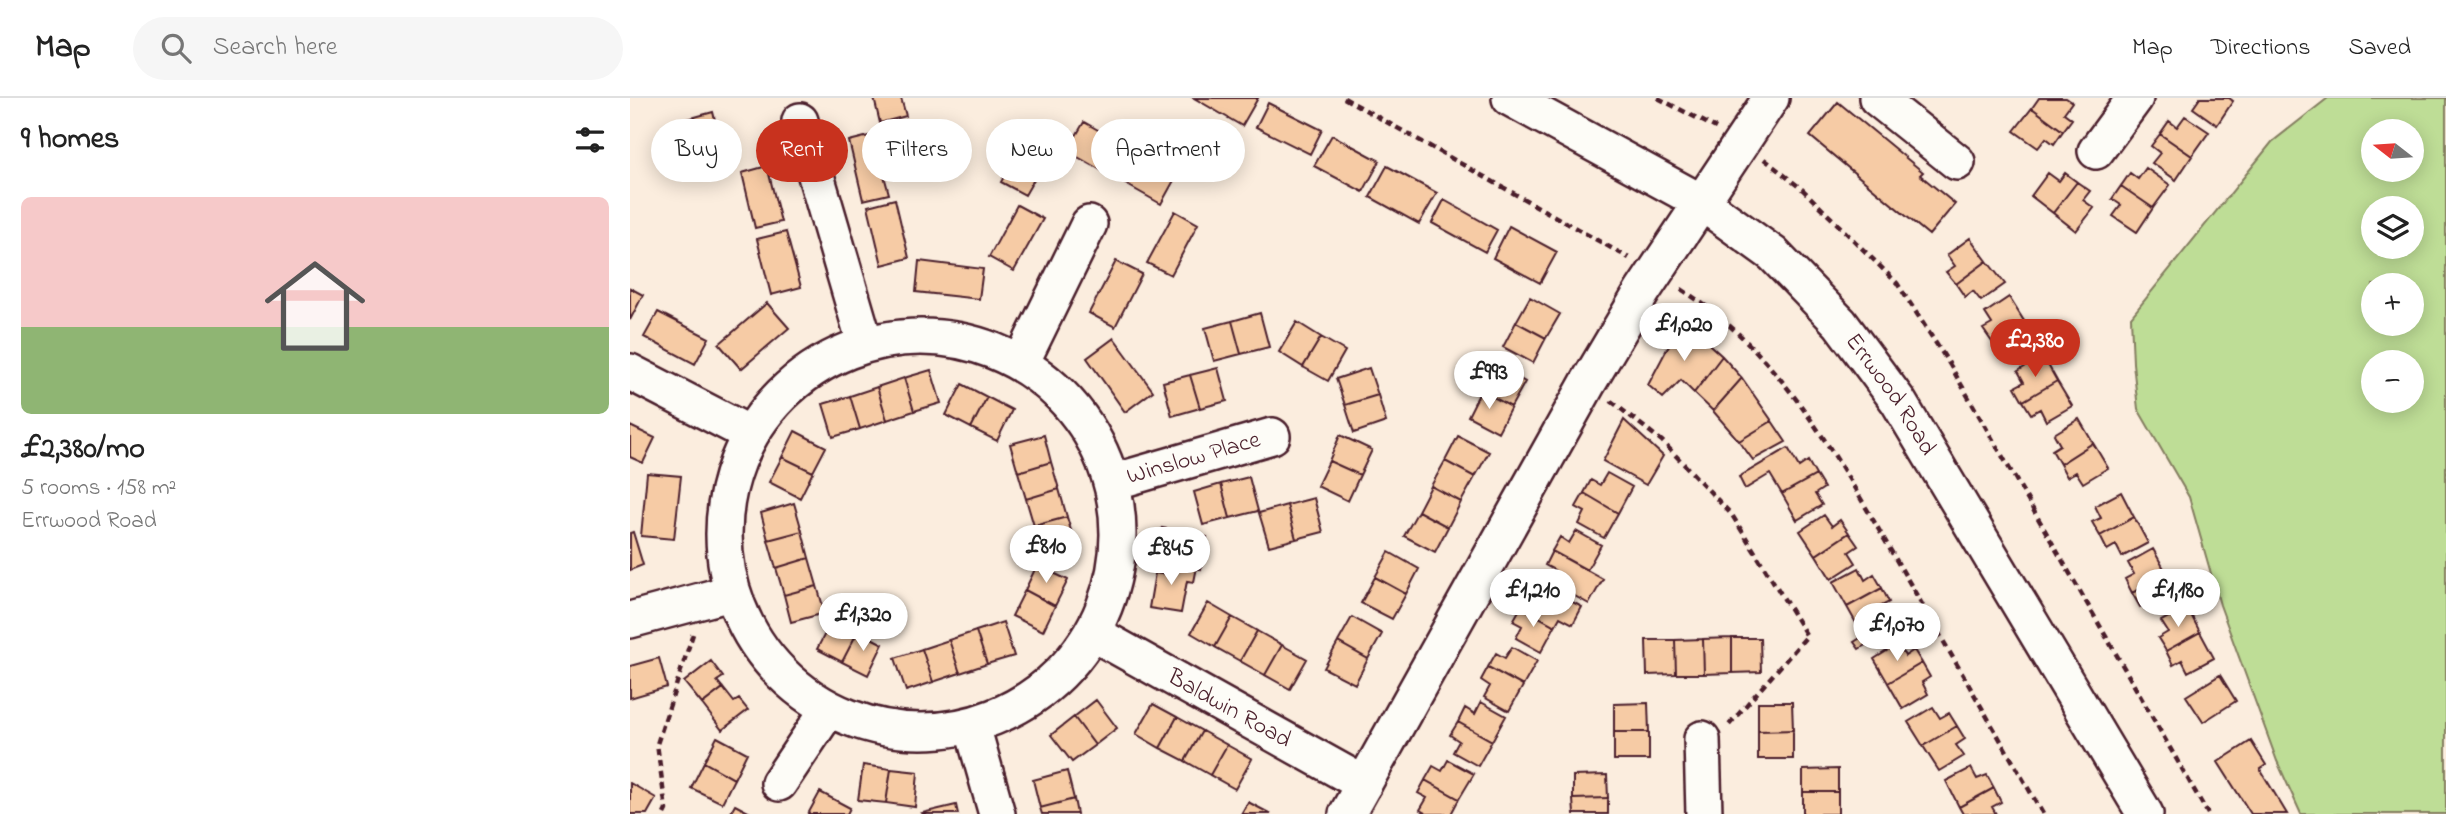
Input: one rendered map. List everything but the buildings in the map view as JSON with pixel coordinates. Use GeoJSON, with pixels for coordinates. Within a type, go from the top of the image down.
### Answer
{"type":"FeatureCollection","features":[{"type":"Feature","properties":{"kind":"street","name":"Errwood Road"},"geometry":{"type":"LineString","coordinates":[[1510,98],[1701,202],[1773,254],[1840,323],[1898,401],[2145,814]]}},
{"type":"Feature","properties":{"kind":"street"},"geometry":{"type":"LineString","coordinates":[[1347,814],[1588,383],[1655,272],[1772,98]]}},
{"type":"Feature","properties":{"kind":"street"},"geometry":{"type":"LineString","coordinates":[[1877,98],[1957,162]]}},
{"type":"Feature","properties":{"kind":"street"},"geometry":{"type":"LineString","coordinates":[[2096,151],[2135,98]]}},
{"type":"Feature","properties":{"kind":"street"},"geometry":{"type":"LineString","coordinates":[[818,182],[865,343]]}},
{"type":"Feature","properties":{"kind":"street"},"geometry":{"type":"LineString","coordinates":[[1022,361],[1089,224]]}},
{"type":"Feature","properties":{"kind":"street"},"geometry":{"type":"LineString","coordinates":[[950,336],[1022,361],[1080,414],[1114,482],[1116,573],[1093,634],[1039,694],[972,726],[904,733],[828,710],[762,655],[730,593],[722,516],[748,433],[800,374],[865,343],[950,336]]}},
{"type":"Feature","properties":{"kind":"street"},"geometry":{"type":"LineString","coordinates":[[630,372],[748,433]]}},
{"type":"Feature","properties":{"kind":"street","name":"Winslow Place"},"geometry":{"type":"LineString","coordinates":[[1114,482],[1272,436]]}},
{"type":"Feature","properties":{"kind":"street"},"geometry":{"type":"LineString","coordinates":[[630,620],[730,593]]}},
{"type":"Feature","properties":{"kind":"street","name":"Baldwin Road"},"geometry":{"type":"LineString","coordinates":[[1093,634],[1364,784]]}},
{"type":"Feature","properties":{"kind":"street"},"geometry":{"type":"LineString","coordinates":[[779,783],[828,710]]}},
{"type":"Feature","properties":{"kind":"street"},"geometry":{"type":"LineString","coordinates":[[972,726],[997,814]]}},
{"type":"Feature","properties":{"kind":"street"},"geometry":{"type":"LineString","coordinates":[[1702,739],[1704,814]]}},
{"type":"Feature","properties":{"kind":"path"},"geometry":{"type":"LineString","coordinates":[[1345,98],[1655,272],[1708,306],[1768,365],[1826,439],[2043,814]]}},
{"type":"Feature","properties":{"kind":"path"},"geometry":{"type":"LineString","coordinates":[[1658,98],[1741,141],[1803,190],[1897,283],[1950,365],[2208,814]]}},
{"type":"Feature","properties":{"kind":"path"},"geometry":{"type":"LineString","coordinates":[[1588,383],[1662,441],[1732,515],[1807,636],[1726,729],[1702,739]]}},
{"type":"Feature","properties":{"kind":"path"},"geometry":{"type":"LineString","coordinates":[[664,814],[666,810],[657,744],[697,622],[730,593]]}},
{"type":"Feature","properties":{"kind":"green space"},"geometry":{"type":"Polygon","coordinates":[[[2328,98],[2446,98],[2446,814],[2301,814],[2277,761],[2220,605],[2189,497],[2138,409],[2131,317],[2272,142],[2328,98]]]}}]}
